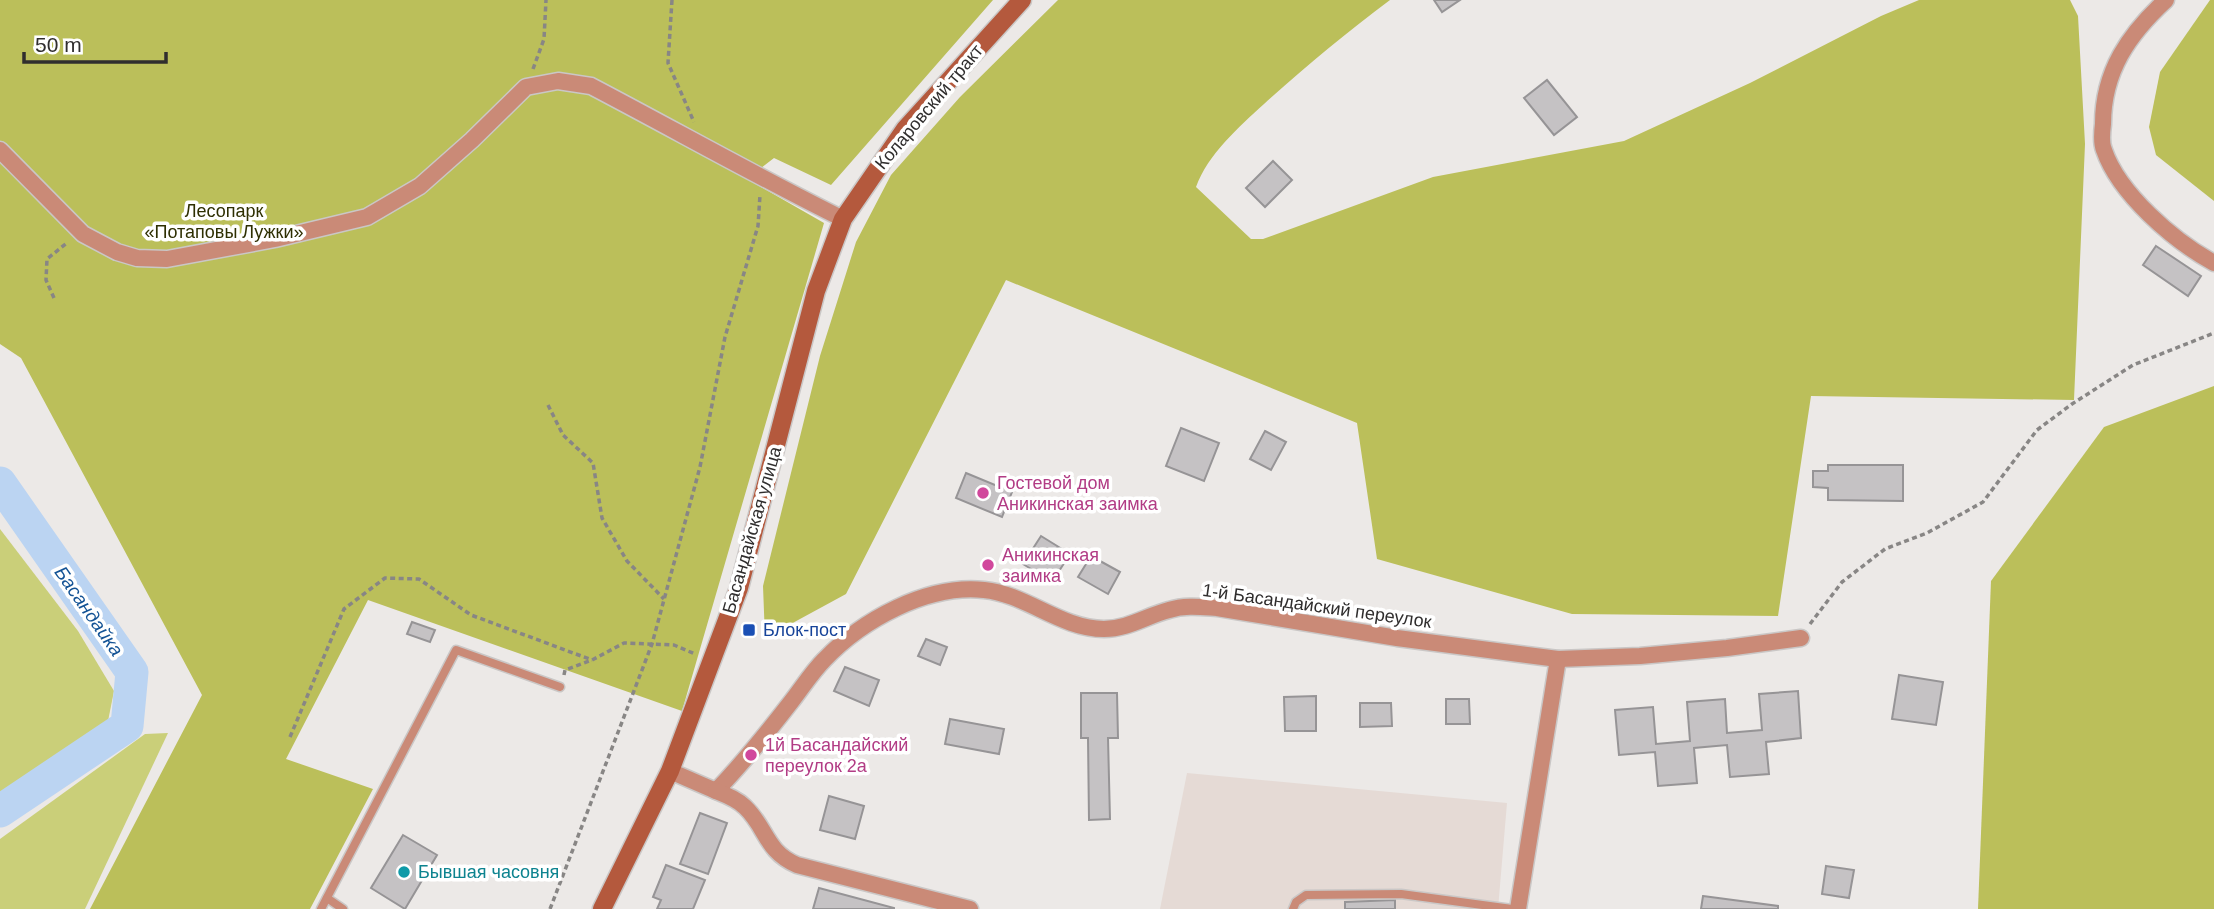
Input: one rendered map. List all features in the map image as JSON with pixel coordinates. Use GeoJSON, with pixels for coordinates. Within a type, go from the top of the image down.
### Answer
{"type":"FeatureCollection","features":[{"type":"Feature","properties":{"kind":"street","name":"Коларовский тракт"},"geometry":{"type":"LineString","coordinates":[[843,219],[905,129],[1022,0]]}},
{"type":"Feature","properties":{"kind":"street"},"geometry":{"type":"LineString","coordinates":[[2166,0],[2147,18],[2118,56],[2103,105],[2102,148],[2119,181],[2157,222],[2214,263]]}},
{"type":"Feature","properties":{"kind":"street"},"geometry":{"type":"LineString","coordinates":[[0,150],[83,234],[117,252],[137,258],[167,259],[275,239],[367,217],[420,186],[526,87],[558,81],[591,86],[843,219]]}},
{"type":"Feature","properties":{"kind":"street","name":"Басандайская улица"},"geometry":{"type":"LineString","coordinates":[[602,909],[670,771],[739,588],[816,291],[843,219]]}},
{"type":"Feature","properties":{"kind":"street","name":"1-й Басандайский переулок"},"geometry":{"type":"LineString","coordinates":[[716,791],[747,759],[824,660],[853,636],[891,610],[936,593],[963,588],[1006,594],[1081,627],[1124,628],[1170,610],[1190,607],[1217,608],[1397,638],[1558,659],[1640,656],[1801,638]]}},
{"type":"Feature","properties":{"kind":"street"},"geometry":{"type":"LineString","coordinates":[[1518,909],[1558,659]]}},
{"type":"Feature","properties":{"kind":"street"},"geometry":{"type":"LineString","coordinates":[[670,771],[737,800],[745,807],[770,844],[783,858],[797,865],[971,909]]}},
{"type":"Feature","properties":{"kind":"lane"},"geometry":{"type":"LineString","coordinates":[[321,909],[456,650],[560,687]]}},
{"type":"Feature","properties":{"kind":"lane"},"geometry":{"type":"LineString","coordinates":[[1293,909],[1296,902],[1306,895],[1401,894],[1512,909]]}},
{"type":"Feature","properties":{"kind":"lane"},"geometry":{"type":"LineString","coordinates":[[327,898],[343,909]]}},
{"type":"Feature","properties":{"kind":"path"},"geometry":{"type":"LineString","coordinates":[[526,87],[544,39],[546,0]]}},
{"type":"Feature","properties":{"kind":"path"},"geometry":{"type":"LineString","coordinates":[[672,0],[668,63],[704,145]]}},
{"type":"Feature","properties":{"kind":"path"},"geometry":{"type":"LineString","coordinates":[[550,909],[652,644],[700,467],[725,337],[758,226],[761,178]]}},
{"type":"Feature","properties":{"kind":"path"},"geometry":{"type":"LineString","coordinates":[[54,298],[46,280],[47,259],[58,248],[83,234]]}},
{"type":"Feature","properties":{"kind":"path"},"geometry":{"type":"LineString","coordinates":[[1801,638],[1821,607],[1842,582],[1885,549],[1927,533],[1983,502],[2037,430],[2133,365],[2214,333]]}},
{"type":"Feature","properties":{"kind":"path"},"geometry":{"type":"LineString","coordinates":[[548,405],[563,435],[593,463],[602,519],[627,561],[664,599]]}},
{"type":"Feature","properties":{"kind":"path"},"geometry":{"type":"LineString","coordinates":[[290,737],[344,609],[385,578],[419,579],[471,615],[592,660]]}},
{"type":"Feature","properties":{"kind":"path"},"geometry":{"type":"LineString","coordinates":[[560,687],[565,670],[592,660],[624,643],[674,645],[711,662]]}},
{"type":"Feature","properties":{"kind":"shaded area"},"geometry":{"type":"Polygon","coordinates":[[[1187,773],[1507,803],[1498,909],[1160,909],[1187,773]]]}},
{"type":"Feature","properties":{"kind":"green space","name":"Лесопарк «Потаповы Лужки»"},"geometry":{"type":"Polygon","coordinates":[[[0,0],[993,0],[831,185],[774,158],[747,179],[824,223],[682,711],[368,600],[286,759],[373,789],[310,909],[90,909],[202,695],[21,358],[0,344],[0,0]]]}},
{"type":"Feature","properties":{"kind":"green space"},"geometry":{"type":"Polygon","coordinates":[[[1058,0],[1390,0],[1326,50],[1254,113],[1225,142],[1201,175],[1196,187],[1251,239],[1263,239],[1433,177],[1624,141],[1919,0],[2070,0],[2078,16],[2085,144],[2074,400],[1811,396],[1778,616],[1572,614],[1377,559],[1357,423],[1006,280],[846,594],[765,638],[763,586],[820,356],[856,242],[891,175],[960,97],[1058,0]]]}},
{"type":"Feature","properties":{"kind":"green space"},"geometry":{"type":"Polygon","coordinates":[[[2210,0],[2214,0],[2214,201],[2156,155],[2149,127],[2160,72],[2210,0]]]}},
{"type":"Feature","properties":{"kind":"green space"},"geometry":{"type":"Polygon","coordinates":[[[2214,386],[2214,909],[1978,909],[1991,581],[2104,427],[2214,386]]]}},
{"type":"Feature","properties":{"kind":"green space"},"geometry":{"type":"Polygon","coordinates":[[[0,529],[78,631],[114,691],[106,731],[0,793],[0,529]]]}},
{"type":"Feature","properties":{"kind":"green space"},"geometry":{"type":"Polygon","coordinates":[[[168,733],[85,909],[0,909],[0,839],[145,734],[168,733]]]}},
{"type":"Feature","properties":{"kind":"building"},"geometry":{"type":"Polygon","coordinates":[[[1434,0],[1460,0],[1442,12],[1434,0]]]}},
{"type":"Feature","properties":{"kind":"building"},"geometry":{"type":"Polygon","coordinates":[[[1547,80],[1577,117],[1554,135],[1524,98],[1547,80]]]}},
{"type":"Feature","properties":{"kind":"building"},"geometry":{"type":"Polygon","coordinates":[[[1273,161],[1292,180],[1265,207],[1246,188],[1273,161]]]}},
{"type":"Feature","properties":{"kind":"building"},"geometry":{"type":"Polygon","coordinates":[[[2156,246],[2201,276],[2188,296],[2143,265],[2156,246]]]}},
{"type":"Feature","properties":{"kind":"building"},"geometry":{"type":"Polygon","coordinates":[[[1181,428],[1219,443],[1204,481],[1166,466],[1181,428]]]}},
{"type":"Feature","properties":{"kind":"building"},"geometry":{"type":"Polygon","coordinates":[[[1265,431],[1286,442],[1271,470],[1250,459],[1265,431]]]}},
{"type":"Feature","properties":{"kind":"building"},"geometry":{"type":"Polygon","coordinates":[[[1828,465],[1903,465],[1903,501],[1828,500],[1828,488],[1813,487],[1813,471],[1828,471],[1828,465]]]}},
{"type":"Feature","properties":{"kind":"building"},"geometry":{"type":"Polygon","coordinates":[[[966,473],[1012,492],[1002,517],[956,498],[966,473]]]}},
{"type":"Feature","properties":{"kind":"building"},"geometry":{"type":"Polygon","coordinates":[[[1041,536],[1070,554],[1052,582],[1023,564],[1041,536]]]}},
{"type":"Feature","properties":{"kind":"building"},"geometry":{"type":"Polygon","coordinates":[[[1091,556],[1120,572],[1108,594],[1078,577],[1091,556]]]}},
{"type":"Feature","properties":{"kind":"building"},"geometry":{"type":"Polygon","coordinates":[[[412,622],[435,630],[430,642],[407,634],[412,622]]]}},
{"type":"Feature","properties":{"kind":"building"},"geometry":{"type":"Polygon","coordinates":[[[926,639],[947,647],[940,665],[918,656],[926,639]]]}},
{"type":"Feature","properties":{"kind":"building"},"geometry":{"type":"Polygon","coordinates":[[[845,667],[879,680],[869,706],[834,691],[845,667]]]}},
{"type":"Feature","properties":{"kind":"building"},"geometry":{"type":"Polygon","coordinates":[[[1899,675],[1943,682],[1936,725],[1892,719],[1899,675]]]}},
{"type":"Feature","properties":{"kind":"building"},"geometry":{"type":"Polygon","coordinates":[[[1798,691],[1801,738],[1766,742],[1769,774],[1730,777],[1727,745],[1694,748],[1697,783],[1658,786],[1655,752],[1619,755],[1615,710],[1653,707],[1656,744],[1690,741],[1687,702],[1725,699],[1727,733],[1762,730],[1759,694],[1798,691]]]}},
{"type":"Feature","properties":{"kind":"building"},"geometry":{"type":"Polygon","coordinates":[[[1081,693],[1117,693],[1118,738],[1108,738],[1110,819],[1089,820],[1088,738],[1081,738],[1081,693]]]}},
{"type":"Feature","properties":{"kind":"building"},"geometry":{"type":"Polygon","coordinates":[[[1316,696],[1316,731],[1285,731],[1284,697],[1316,696]]]}},
{"type":"Feature","properties":{"kind":"building"},"geometry":{"type":"Polygon","coordinates":[[[1446,699],[1469,699],[1470,724],[1446,724],[1446,699]]]}},
{"type":"Feature","properties":{"kind":"building"},"geometry":{"type":"Polygon","coordinates":[[[1360,703],[1391,703],[1392,726],[1360,727],[1360,703]]]}},
{"type":"Feature","properties":{"kind":"building"},"geometry":{"type":"Polygon","coordinates":[[[950,719],[1004,729],[999,754],[945,744],[950,719]]]}},
{"type":"Feature","properties":{"kind":"building"},"geometry":{"type":"Polygon","coordinates":[[[829,796],[864,806],[855,839],[820,830],[829,796]]]}},
{"type":"Feature","properties":{"kind":"building"},"geometry":{"type":"Polygon","coordinates":[[[700,813],[727,823],[708,874],[680,864],[700,813]]]}},
{"type":"Feature","properties":{"kind":"building","name":"Бывшая часовня"},"geometry":{"type":"Polygon","coordinates":[[[403,835],[437,855],[405,909],[371,888],[403,835]]]}},
{"type":"Feature","properties":{"kind":"building"},"geometry":{"type":"Polygon","coordinates":[[[666,865],[705,880],[693,909],[657,909],[661,900],[653,897],[666,865]]]}},
{"type":"Feature","properties":{"kind":"building"},"geometry":{"type":"Polygon","coordinates":[[[1826,866],[1854,870],[1849,898],[1822,894],[1826,866]]]}},
{"type":"Feature","properties":{"kind":"building"},"geometry":{"type":"Polygon","coordinates":[[[819,888],[894,908],[894,909],[813,909],[819,888]]]}},
{"type":"Feature","properties":{"kind":"building"},"geometry":{"type":"Polygon","coordinates":[[[1703,896],[1778,906],[1778,909],[1701,909],[1703,896]]]}},
{"type":"Feature","properties":{"kind":"building"},"geometry":{"type":"Polygon","coordinates":[[[1395,900],[1395,909],[1345,909],[1345,902],[1395,900]]]}},
{"type":"Feature","properties":{"kind":"waterway","name":"Басандайка"},"geometry":{"type":"LineString","coordinates":[[0,483],[132,672],[127,726],[0,811]]}},
{"type":"Feature","properties":{"kind":"place","name":"Гостевой дом Аникинская заимка"},"geometry":{"type":"Point","coordinates":[983,493]}},
{"type":"Feature","properties":{"kind":"place","name":"Аникинская заимка"},"geometry":{"type":"Point","coordinates":[988,565]}},
{"type":"Feature","properties":{"kind":"place","name":"Блок-пост"},"geometry":{"type":"Point","coordinates":[749,630]}},
{"type":"Feature","properties":{"kind":"place","name":"1й Басандайский переулок 2а"},"geometry":{"type":"Point","coordinates":[751,755]}},
{"type":"Feature","properties":{"kind":"place","name":"Бывшая часовня"},"geometry":{"type":"Point","coordinates":[404,872]}}]}
